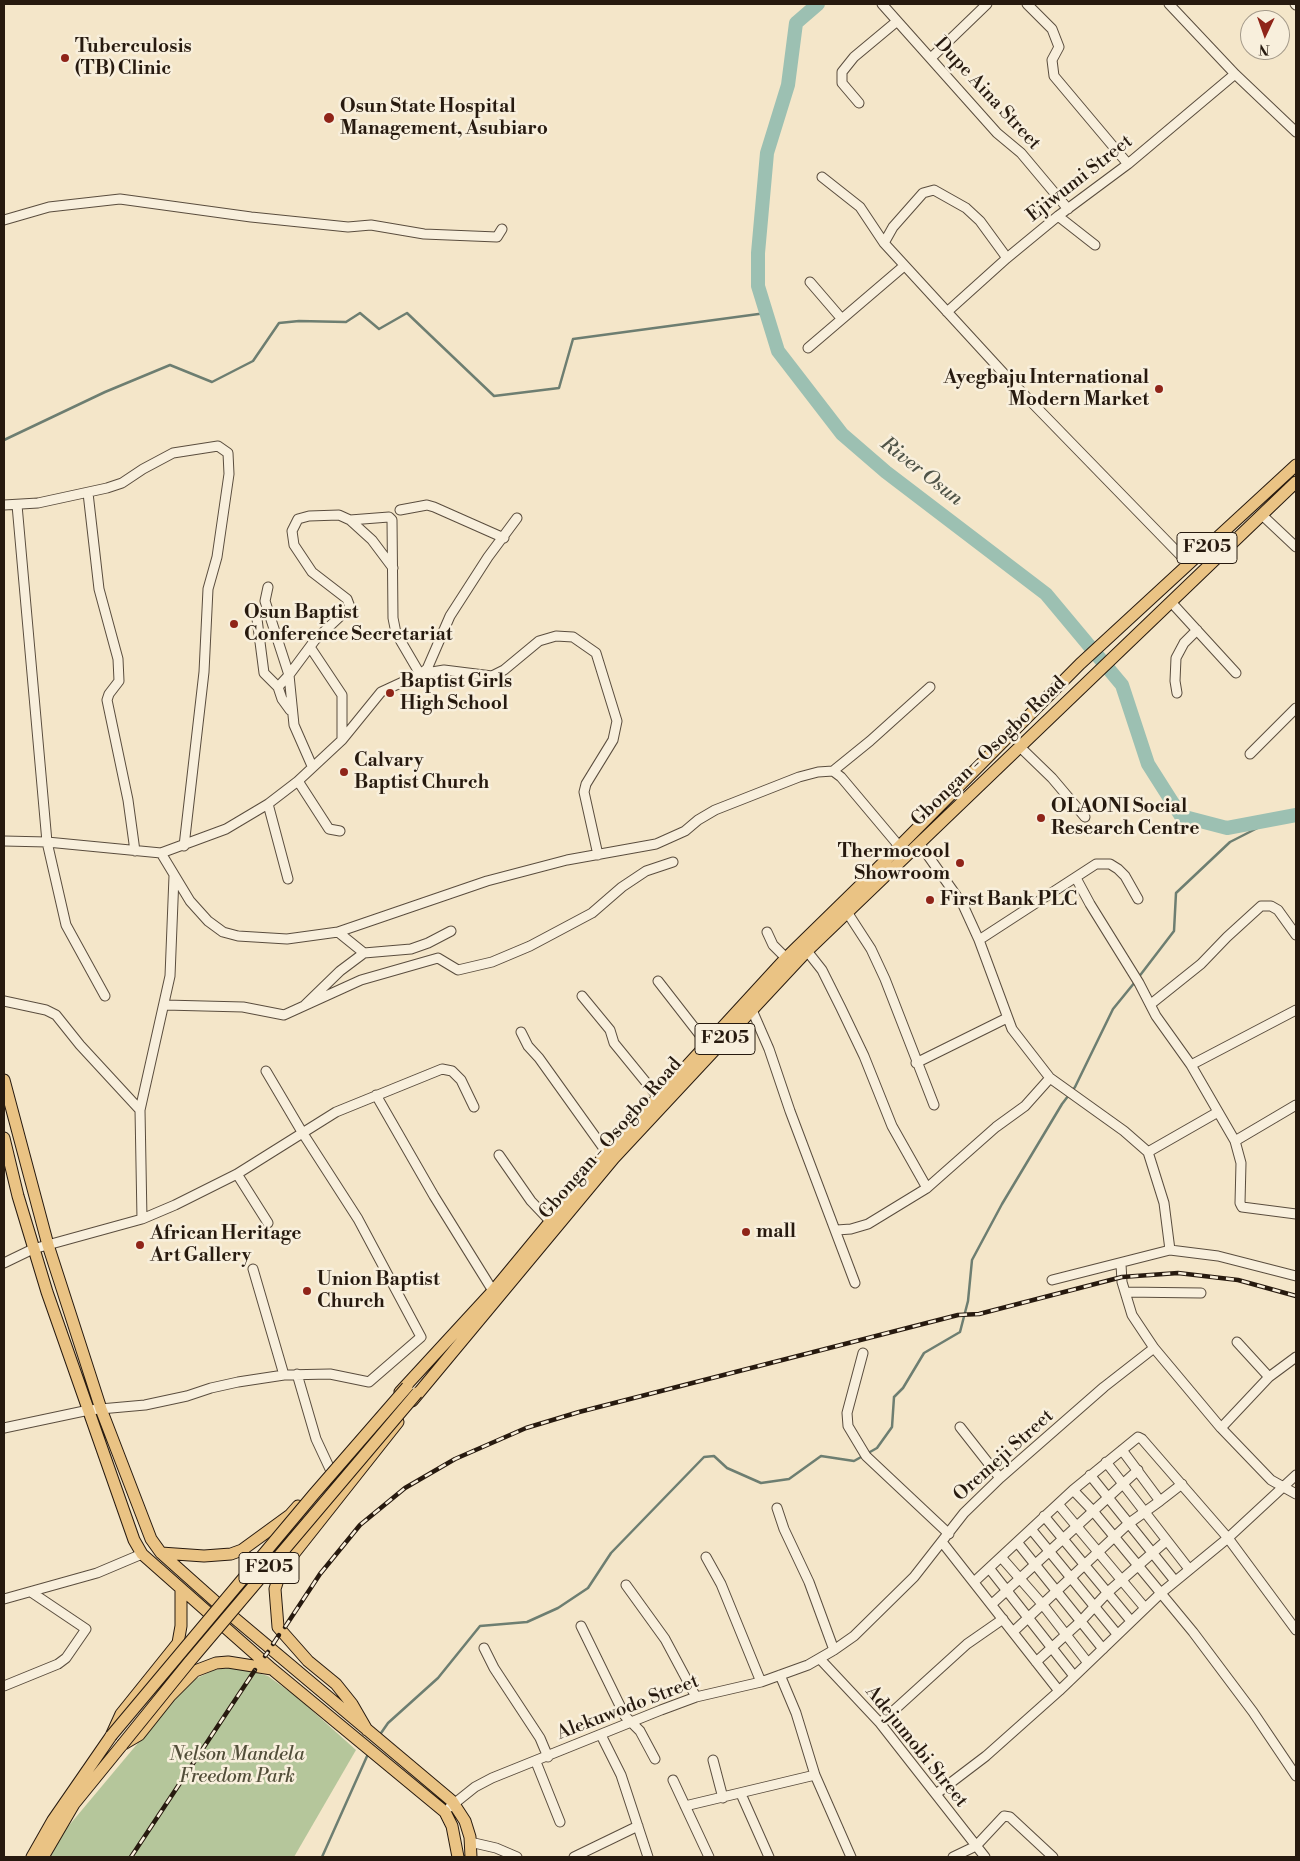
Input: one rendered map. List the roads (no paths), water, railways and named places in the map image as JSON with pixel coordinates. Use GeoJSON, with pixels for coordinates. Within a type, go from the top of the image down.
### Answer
{"type":"FeatureCollection","features":[{"type":"Feature","properties":{"kind":"main road","name":"Gbongan - Osogbo Road"},"geometry":{"type":"LineString","coordinates":[[412,1390],[504,1292],[614,1158],[752,1010],[806,951],[821,930],[900,846],[1045,698],[1188,563],[1296,465]]}},
{"type":"Feature","properties":{"kind":"main road","name":"Gbongan - Osogbo Road"},"geometry":{"type":"LineString","coordinates":[[412,1390],[549,1220],[607,1153],[786,958],[847,912],[1296,482]]}},
{"type":"Feature","properties":{"kind":"main road"},"geometry":{"type":"LineString","coordinates":[[4,1080],[48,1245],[101,1409],[140,1515],[151,1539],[161,1553],[454,1804],[465,1821],[471,1857]]}},
{"type":"Feature","properties":{"kind":"main road"},"geometry":{"type":"LineString","coordinates":[[4,1138],[8,1170],[33,1249],[134,1540],[142,1554],[272,1669],[445,1812],[452,1826],[458,1857]]}},
{"type":"Feature","properties":{"kind":"main road"},"geometry":{"type":"LineString","coordinates":[[161,1553],[223,1556],[242,1550],[290,1515],[387,1403],[412,1390]]}},
{"type":"Feature","properties":{"kind":"main road"},"geometry":{"type":"LineString","coordinates":[[369,1731],[352,1704],[336,1684],[308,1660],[278,1626],[275,1589],[281,1570],[388,1436],[412,1390]]}},
{"type":"Feature","properties":{"kind":"main road","name":"F205"},"geometry":{"type":"LineString","coordinates":[[32,1857],[53,1820],[111,1736],[314,1494],[412,1390]]}},
{"type":"Feature","properties":{"kind":"main road","name":"F205"},"geometry":{"type":"LineString","coordinates":[[122,1745],[412,1390]]}},
{"type":"Feature","properties":{"kind":"main road"},"geometry":{"type":"LineString","coordinates":[[111,1736],[121,1714],[178,1643],[182,1626],[181,1589]]}},
{"type":"Feature","properties":{"kind":"main road"},"geometry":{"type":"LineString","coordinates":[[43,1857],[74,1804],[122,1745],[139,1735],[186,1679],[204,1666],[228,1662],[272,1669]]}},
{"type":"Feature","properties":{"kind":"street","name":"Dupe Aina Street"},"geometry":{"type":"LineString","coordinates":[[882,4],[896,22],[931,58],[997,133],[1021,153],[1068,208]]}},
{"type":"Feature","properties":{"kind":"street"},"geometry":{"type":"LineString","coordinates":[[931,58],[949,38],[987,4]]}},
{"type":"Feature","properties":{"kind":"street"},"geometry":{"type":"LineString","coordinates":[[1027,4],[1052,29],[1060,47],[1052,60],[1054,76],[1128,164]]}},
{"type":"Feature","properties":{"kind":"street"},"geometry":{"type":"LineString","coordinates":[[1169,4],[1235,74],[1296,132]]}},
{"type":"Feature","properties":{"kind":"street"},"geometry":{"type":"LineString","coordinates":[[859,103],[842,83],[842,72],[854,57],[896,22]]}},
{"type":"Feature","properties":{"kind":"street","name":"Ejiwumi Street"},"geometry":{"type":"LineString","coordinates":[[948,312],[1007,258],[1068,208],[1128,164],[1235,74]]}},
{"type":"Feature","properties":{"kind":"street"},"geometry":{"type":"LineString","coordinates":[[822,177],[860,206],[884,243],[904,266],[1188,563]]}},
{"type":"Feature","properties":{"kind":"street"},"geometry":{"type":"LineString","coordinates":[[884,243],[893,227],[923,193],[934,190],[966,208],[980,221],[1007,258]]}},
{"type":"Feature","properties":{"kind":"street"},"geometry":{"type":"LineString","coordinates":[[4,220],[49,207],[120,199],[251,217],[348,227],[372,226],[424,234],[497,237],[502,230]]}},
{"type":"Feature","properties":{"kind":"street"},"geometry":{"type":"LineString","coordinates":[[1058,216],[1095,245]]}},
{"type":"Feature","properties":{"kind":"street"},"geometry":{"type":"LineString","coordinates":[[808,348],[904,266]]}},
{"type":"Feature","properties":{"kind":"street"},"geometry":{"type":"LineString","coordinates":[[810,282],[841,318]]}},
{"type":"Feature","properties":{"kind":"street"},"geometry":{"type":"LineString","coordinates":[[4,504],[17,505],[88,492],[122,483],[143,469],[173,454],[218,446],[225,450],[230,458],[217,557],[208,589],[204,672],[184,846]]}},
{"type":"Feature","properties":{"kind":"street"},"geometry":{"type":"LineString","coordinates":[[88,492],[99,589],[118,659],[118,681],[107,700],[128,800],[135,851]]}},
{"type":"Feature","properties":{"kind":"street"},"geometry":{"type":"LineString","coordinates":[[17,505],[47,842],[66,925],[105,996]]}},
{"type":"Feature","properties":{"kind":"street"},"geometry":{"type":"LineString","coordinates":[[400,510],[427,505],[434,506],[504,538]]}},
{"type":"Feature","properties":{"kind":"street"},"geometry":{"type":"LineString","coordinates":[[278,687],[310,647],[350,607],[349,603],[312,572],[294,545],[292,531],[298,519],[309,516],[340,515],[350,520],[372,540],[393,568]]}},
{"type":"Feature","properties":{"kind":"street"},"geometry":{"type":"LineString","coordinates":[[1262,515],[1296,547]]}},
{"type":"Feature","properties":{"kind":"street"},"geometry":{"type":"LineString","coordinates":[[350,520],[391,518],[393,618],[396,633],[420,674]]}},
{"type":"Feature","properties":{"kind":"street"},"geometry":{"type":"LineString","coordinates":[[4,841],[47,842],[161,853],[226,829],[268,804],[298,781],[342,740],[381,692],[427,669],[450,616],[488,557],[504,538],[517,518]]}},
{"type":"Feature","properties":{"kind":"street"},"geometry":{"type":"LineString","coordinates":[[268,587],[265,601],[289,675],[294,726],[312,766]]}},
{"type":"Feature","properties":{"kind":"street"},"geometry":{"type":"LineString","coordinates":[[1170,602],[1236,673]]}},
{"type":"Feature","properties":{"kind":"street"},"geometry":{"type":"LineString","coordinates":[[257,619],[264,673],[278,687],[282,699],[291,710]]}},
{"type":"Feature","properties":{"kind":"street"},"geometry":{"type":"LineString","coordinates":[[1177,694],[1174,681],[1176,658],[1184,643],[1197,630]]}},
{"type":"Feature","properties":{"kind":"street"},"geometry":{"type":"LineString","coordinates":[[420,674],[444,670],[492,676],[504,670],[539,641],[556,636],[573,636],[596,653],[617,721],[613,740],[586,784],[584,792],[598,855]]}},
{"type":"Feature","properties":{"kind":"street"},"geometry":{"type":"LineString","coordinates":[[310,647],[342,695],[342,740]]}},
{"type":"Feature","properties":{"kind":"street"},"geometry":{"type":"LineString","coordinates":[[161,853],[196,908],[208,921],[223,932],[238,936],[287,939],[338,932],[486,881],[665,840],[685,831],[698,820],[715,810],[799,777],[833,771],[870,741],[930,687]]}},
{"type":"Feature","properties":{"kind":"street"},"geometry":{"type":"LineString","coordinates":[[1250,754],[1296,708]]}},
{"type":"Feature","properties":{"kind":"street"},"geometry":{"type":"LineString","coordinates":[[1020,747],[1052,778],[1086,817]]}},
{"type":"Feature","properties":{"kind":"street"},"geometry":{"type":"LineString","coordinates":[[833,771],[855,792],[900,846]]}},
{"type":"Feature","properties":{"kind":"street"},"geometry":{"type":"LineString","coordinates":[[298,781],[329,829],[340,831]]}},
{"type":"Feature","properties":{"kind":"street"},"geometry":{"type":"LineString","coordinates":[[268,804],[288,879]]}},
{"type":"Feature","properties":{"kind":"street"},"geometry":{"type":"LineString","coordinates":[[919,843],[963,905],[979,940],[1012,1029],[1050,1078],[1082,1103],[1102,1115],[1148,1152],[1164,1203],[1170,1250]]}},
{"type":"Feature","properties":{"kind":"street"},"geometry":{"type":"LineString","coordinates":[[165,1005],[243,1007],[276,1015],[290,1014],[361,980],[438,958],[458,970],[492,962],[530,946],[592,913],[622,887],[646,871],[673,862]]}},
{"type":"Feature","properties":{"kind":"street"},"geometry":{"type":"LineString","coordinates":[[979,940],[1076,878],[1090,866],[1110,864],[1125,876],[1138,900]]}},
{"type":"Feature","properties":{"kind":"street"},"geometry":{"type":"LineString","coordinates":[[142,1219],[140,1110],[170,976],[174,876]]}},
{"type":"Feature","properties":{"kind":"street"},"geometry":{"type":"LineString","coordinates":[[1076,878],[1140,983],[1156,1016],[1191,1065],[1235,1141],[1240,1163],[1240,1203],[1242,1207],[1296,1214]]}},
{"type":"Feature","properties":{"kind":"street"},"geometry":{"type":"LineString","coordinates":[[1151,1004],[1201,964],[1261,906],[1266,905],[1278,910],[1296,936]]}},
{"type":"Feature","properties":{"kind":"street"},"geometry":{"type":"LineString","coordinates":[[847,912],[871,949],[885,978],[916,1063],[934,1105]]}},
{"type":"Feature","properties":{"kind":"street"},"geometry":{"type":"LineString","coordinates":[[304,1006],[333,977],[364,953],[411,948],[428,943],[451,931]]}},
{"type":"Feature","properties":{"kind":"street"},"geometry":{"type":"LineString","coordinates":[[338,932],[364,953]]}},
{"type":"Feature","properties":{"kind":"street"},"geometry":{"type":"LineString","coordinates":[[767,932],[773,945],[786,958]]}},
{"type":"Feature","properties":{"kind":"street"},"geometry":{"type":"LineString","coordinates":[[806,951],[822,970],[864,1056],[892,1126],[927,1188]]}},
{"type":"Feature","properties":{"kind":"street"},"geometry":{"type":"LineString","coordinates":[[658,981],[707,1044]]}},
{"type":"Feature","properties":{"kind":"street"},"geometry":{"type":"LineString","coordinates":[[582,996],[610,1030],[614,1043],[658,1096]]}},
{"type":"Feature","properties":{"kind":"street"},"geometry":{"type":"LineString","coordinates":[[4,1001],[56,1014],[80,1046],[140,1110]]}},
{"type":"Feature","properties":{"kind":"street"},"geometry":{"type":"LineString","coordinates":[[752,1010],[769,1049],[790,1111],[837,1230],[855,1284]]}},
{"type":"Feature","properties":{"kind":"street"},"geometry":{"type":"LineString","coordinates":[[1191,1065],[1296,1010]]}},
{"type":"Feature","properties":{"kind":"street"},"geometry":{"type":"LineString","coordinates":[[916,1063],[1007,1018]]}},
{"type":"Feature","properties":{"kind":"street"},"geometry":{"type":"LineString","coordinates":[[521,1032],[528,1046],[543,1063],[607,1153]]}},
{"type":"Feature","properties":{"kind":"street"},"geometry":{"type":"LineString","coordinates":[[4,1263],[33,1249],[142,1219],[237,1174],[336,1112],[442,1069],[452,1071],[461,1080],[474,1107]]}},
{"type":"Feature","properties":{"kind":"street"},"geometry":{"type":"LineString","coordinates":[[4,1428],[88,1410],[145,1405],[238,1382],[284,1375],[330,1374],[368,1382],[421,1337],[358,1219],[302,1132],[266,1071]]}},
{"type":"Feature","properties":{"kind":"street"},"geometry":{"type":"LineString","coordinates":[[837,1230],[851,1230],[868,1224],[927,1188],[996,1127],[1025,1106],[1050,1078]]}},
{"type":"Feature","properties":{"kind":"street"},"geometry":{"type":"LineString","coordinates":[[376,1095],[434,1196],[492,1291]]}},
{"type":"Feature","properties":{"kind":"street"},"geometry":{"type":"LineString","coordinates":[[1235,1141],[1296,1105]]}},
{"type":"Feature","properties":{"kind":"street"},"geometry":{"type":"LineString","coordinates":[[1148,1152],[1218,1112]]}},
{"type":"Feature","properties":{"kind":"street"},"geometry":{"type":"LineString","coordinates":[[499,1155],[531,1201],[549,1220]]}},
{"type":"Feature","properties":{"kind":"street"},"geometry":{"type":"LineString","coordinates":[[237,1174],[268,1224]]}},
{"type":"Feature","properties":{"kind":"street"},"geometry":{"type":"LineString","coordinates":[[1052,1280],[1170,1250],[1218,1256],[1296,1276]]}},
{"type":"Feature","properties":{"kind":"street"},"geometry":{"type":"LineString","coordinates":[[1121,1264],[1125,1292],[1132,1315],[1154,1348],[1220,1428],[1271,1480],[1296,1494]]}},
{"type":"Feature","properties":{"kind":"street"},"geometry":{"type":"LineString","coordinates":[[253,1269],[284,1375]]}},
{"type":"Feature","properties":{"kind":"street"},"geometry":{"type":"LineString","coordinates":[[1125,1292],[1201,1293]]}},
{"type":"Feature","properties":{"kind":"street"},"geometry":{"type":"LineString","coordinates":[[1237,1342],[1269,1377]]}},
{"type":"Feature","properties":{"kind":"street","name":"Oremeji Street"},"geometry":{"type":"LineString","coordinates":[[820,1659],[854,1636],[914,1577],[964,1513],[1000,1478],[1104,1387],[1154,1348]]}},
{"type":"Feature","properties":{"kind":"street"},"geometry":{"type":"LineString","coordinates":[[863,1353],[847,1412],[848,1426],[866,1456],[949,1534]]}},
{"type":"Feature","properties":{"kind":"street"},"geometry":{"type":"LineString","coordinates":[[1220,1428],[1269,1377],[1296,1357]]}},
{"type":"Feature","properties":{"kind":"street"},"geometry":{"type":"LineString","coordinates":[[297,1374],[316,1438],[330,1469]]}},
{"type":"Feature","properties":{"kind":"street"},"geometry":{"type":"LineString","coordinates":[[960,1427],[1000,1478]]}},
{"type":"Feature","properties":{"kind":"street"},"geometry":{"type":"LineString","coordinates":[[974,1582],[1073,1490],[1135,1438],[1142,1439],[1228,1538],[1296,1630]]}},
{"type":"Feature","properties":{"kind":"street"},"geometry":{"type":"LineString","coordinates":[[1122,1450],[1160,1501]]}},
{"type":"Feature","properties":{"kind":"street"},"geometry":{"type":"LineString","coordinates":[[1106,1462],[1189,1569]]}},
{"type":"Feature","properties":{"kind":"street"},"geometry":{"type":"LineString","coordinates":[[992,1604],[1022,1578],[1034,1563],[1050,1551],[1076,1525],[1138,1470]]}},
{"type":"Feature","properties":{"kind":"street"},"geometry":{"type":"LineString","coordinates":[[936,1794],[986,1756],[1059,1691],[1161,1593],[1228,1538],[1296,1475]]}},
{"type":"Feature","properties":{"kind":"street"},"geometry":{"type":"LineString","coordinates":[[1090,1476],[1175,1581]]}},
{"type":"Feature","properties":{"kind":"street"},"geometry":{"type":"LineString","coordinates":[[1014,1632],[1128,1524],[1182,1484]]}},
{"type":"Feature","properties":{"kind":"street"},"geometry":{"type":"LineString","coordinates":[[1073,1490],[1093,1510],[1225,1674],[1296,1776]]}},
{"type":"Feature","properties":{"kind":"street"},"geometry":{"type":"LineString","coordinates":[[1058,1504],[1124,1580],[1145,1608]]}},
{"type":"Feature","properties":{"kind":"street"},"geometry":{"type":"LineString","coordinates":[[777,1508],[787,1536],[809,1582],[834,1650]]}},
{"type":"Feature","properties":{"kind":"street"},"geometry":{"type":"LineString","coordinates":[[1044,1516],[1131,1621]]}},
{"type":"Feature","properties":{"kind":"street"},"geometry":{"type":"LineString","coordinates":[[1031,1529],[1117,1634]]}},
{"type":"Feature","properties":{"kind":"street"},"geometry":{"type":"LineString","coordinates":[[1036,1662],[1081,1621],[1108,1592],[1124,1580],[1166,1541]]}},
{"type":"Feature","properties":{"kind":"street"},"geometry":{"type":"LineString","coordinates":[[942,1542],[1059,1691]]}},
{"type":"Feature","properties":{"kind":"street"},"geometry":{"type":"LineString","coordinates":[[1017,1542],[1103,1649]]}},
{"type":"Feature","properties":{"kind":"street"},"geometry":{"type":"LineString","coordinates":[[4,1599],[117,1566],[142,1554]]}},
{"type":"Feature","properties":{"kind":"street"},"geometry":{"type":"LineString","coordinates":[[706,1557],[721,1584],[761,1682]]}},
{"type":"Feature","properties":{"kind":"street"},"geometry":{"type":"LineString","coordinates":[[1001,1557],[1022,1578],[1088,1663]]}},
{"type":"Feature","properties":{"kind":"street"},"geometry":{"type":"LineString","coordinates":[[989,1568],[1074,1676]]}},
{"type":"Feature","properties":{"kind":"street"},"geometry":{"type":"LineString","coordinates":[[626,1585],[666,1639],[696,1697]]}},
{"type":"Feature","properties":{"kind":"street"},"geometry":{"type":"LineString","coordinates":[[4,1686],[62,1661],[86,1629],[31,1592]]}},
{"type":"Feature","properties":{"kind":"street"},"geometry":{"type":"LineString","coordinates":[[880,1723],[961,1649],[1003,1619]]}},
{"type":"Feature","properties":{"kind":"street"},"geometry":{"type":"LineString","coordinates":[[581,1626],[625,1716],[640,1731],[655,1758]]}},
{"type":"Feature","properties":{"kind":"street"},"geometry":{"type":"LineString","coordinates":[[484,1648],[494,1668],[540,1738],[548,1757]]}},
{"type":"Feature","properties":{"kind":"street","name":"Alekuwodo Street"},"geometry":{"type":"LineString","coordinates":[[445,1812],[475,1787],[632,1722],[696,1697],[761,1682],[820,1659]]}},
{"type":"Feature","properties":{"kind":"street","name":"Adejumobi Street"},"geometry":{"type":"LineString","coordinates":[[820,1659],[880,1723],[986,1857]]}},
{"type":"Feature","properties":{"kind":"street"},"geometry":{"type":"LineString","coordinates":[[780,1675],[796,1713],[815,1775],[837,1830],[851,1857]]}},
{"type":"Feature","properties":{"kind":"street"},"geometry":{"type":"LineString","coordinates":[[601,1735],[621,1775],[648,1857]]}},
{"type":"Feature","properties":{"kind":"street"},"geometry":{"type":"LineString","coordinates":[[713,1760],[723,1798]]}},
{"type":"Feature","properties":{"kind":"street"},"geometry":{"type":"LineString","coordinates":[[536,1762],[560,1822]]}},
{"type":"Feature","properties":{"kind":"street"},"geometry":{"type":"LineString","coordinates":[[685,1806],[815,1775]]}},
{"type":"Feature","properties":{"kind":"street"},"geometry":{"type":"LineString","coordinates":[[673,1780],[709,1857]]}},
{"type":"Feature","properties":{"kind":"street"},"geometry":{"type":"LineString","coordinates":[[741,1794],[768,1857]]}},
{"type":"Feature","properties":{"kind":"street"},"geometry":{"type":"LineString","coordinates":[[953,1857],[976,1846],[1004,1816],[1007,1816],[1053,1857]]}},
{"type":"Feature","properties":{"kind":"street"},"geometry":{"type":"LineString","coordinates":[[574,1857],[638,1826]]}},
{"type":"Feature","properties":{"kind":"street"},"geometry":{"type":"LineString","coordinates":[[470,1842],[496,1848],[517,1857]]}},
{"type":"Feature","properties":{"kind":"waterway","name":"River Osun"},"geometry":{"type":"LineString","coordinates":[[818,4],[796,23],[788,85],[767,153],[758,253],[758,286],[778,351],[842,434],[886,472],[1046,594],[1122,685],[1148,764],[1181,816],[1227,828],[1296,815]]}},
{"type":"Feature","properties":{"kind":"waterway"},"geometry":{"type":"LineString","coordinates":[[4,440],[105,392],[170,365],[212,382],[253,361],[279,323],[299,321],[346,322],[360,313],[379,329],[407,313],[494,396],[559,388],[573,339],[766,313]]}},
{"type":"Feature","properties":{"kind":"waterway"},"geometry":{"type":"LineString","coordinates":[[1138,978],[1174,931],[1176,893],[1230,842],[1281,816]]}},
{"type":"Feature","properties":{"kind":"waterway"},"geometry":{"type":"LineString","coordinates":[[379,1736],[388,1723],[438,1678],[480,1626],[527,1622],[558,1608],[588,1588],[611,1553],[704,1457],[714,1456],[727,1468],[761,1483],[789,1479],[821,1456],[854,1461],[877,1448],[892,1427],[894,1397],[903,1388],[924,1353],[960,1332],[968,1301],[972,1260],[1002,1204],[1062,1104],[1075,1087],[1113,1009],[1135,982]]}},
{"type":"Feature","properties":{"kind":"waterway"},"geometry":{"type":"LineString","coordinates":[[322,1857],[368,1754]]}},
{"type":"Feature","properties":{"kind":"railway"},"geometry":{"type":"LineString","coordinates":[[285,1627],[320,1574],[360,1525],[405,1488],[455,1459],[526,1428],[579,1412],[958,1315],[979,1314],[1122,1277],[1178,1273],[1238,1280],[1296,1296]]}},
{"type":"Feature","properties":{"kind":"railway"},"geometry":{"type":"LineString","coordinates":[[273,1644],[279,1635]]}},
{"type":"Feature","properties":{"kind":"railway"},"geometry":{"type":"LineString","coordinates":[[265,1656],[268,1652]]}},
{"type":"Feature","properties":{"kind":"railway"},"geometry":{"type":"LineString","coordinates":[[131,1857],[255,1670]]}},
{"type":"Feature","properties":{"kind":"place","name":"Tuberculosis (TB) Clinic"},"geometry":{"type":"Point","coordinates":[65,58]}},
{"type":"Feature","properties":{"kind":"place","name":"Osun State Hospital Management, Asubiaro"},"geometry":{"type":"Point","coordinates":[329,118]}},
{"type":"Feature","properties":{"kind":"place","name":"Ayegbaju International Modern Market"},"geometry":{"type":"Point","coordinates":[1159,389]}},
{"type":"Feature","properties":{"kind":"place","name":"Osun Baptist Conference Secretariat"},"geometry":{"type":"Point","coordinates":[234,624]}},
{"type":"Feature","properties":{"kind":"place","name":"Baptist Girls High School"},"geometry":{"type":"Point","coordinates":[390,693]}},
{"type":"Feature","properties":{"kind":"place","name":"Calvary Baptist Church"},"geometry":{"type":"Point","coordinates":[344,772]}},
{"type":"Feature","properties":{"kind":"place","name":"OLAONI Social Research Centre"},"geometry":{"type":"Point","coordinates":[1041,818]}},
{"type":"Feature","properties":{"kind":"place","name":"Thermocool Showroom"},"geometry":{"type":"Point","coordinates":[960,863]}},
{"type":"Feature","properties":{"kind":"place","name":"First Bank PLC"},"geometry":{"type":"Point","coordinates":[930,900]}},
{"type":"Feature","properties":{"kind":"place","name":"mall"},"geometry":{"type":"Point","coordinates":[746,1232]}},
{"type":"Feature","properties":{"kind":"place","name":"African Heritage Art Gallery"},"geometry":{"type":"Point","coordinates":[140,1245]}},
{"type":"Feature","properties":{"kind":"place","name":"Union Baptist Church"},"geometry":{"type":"Point","coordinates":[307,1291]}},
{"type":"Feature","properties":{"kind":"park label","name":"Nelson Mandela Freedom Park"},"geometry":{"type":"Point","coordinates":[237,1766]}}]}
